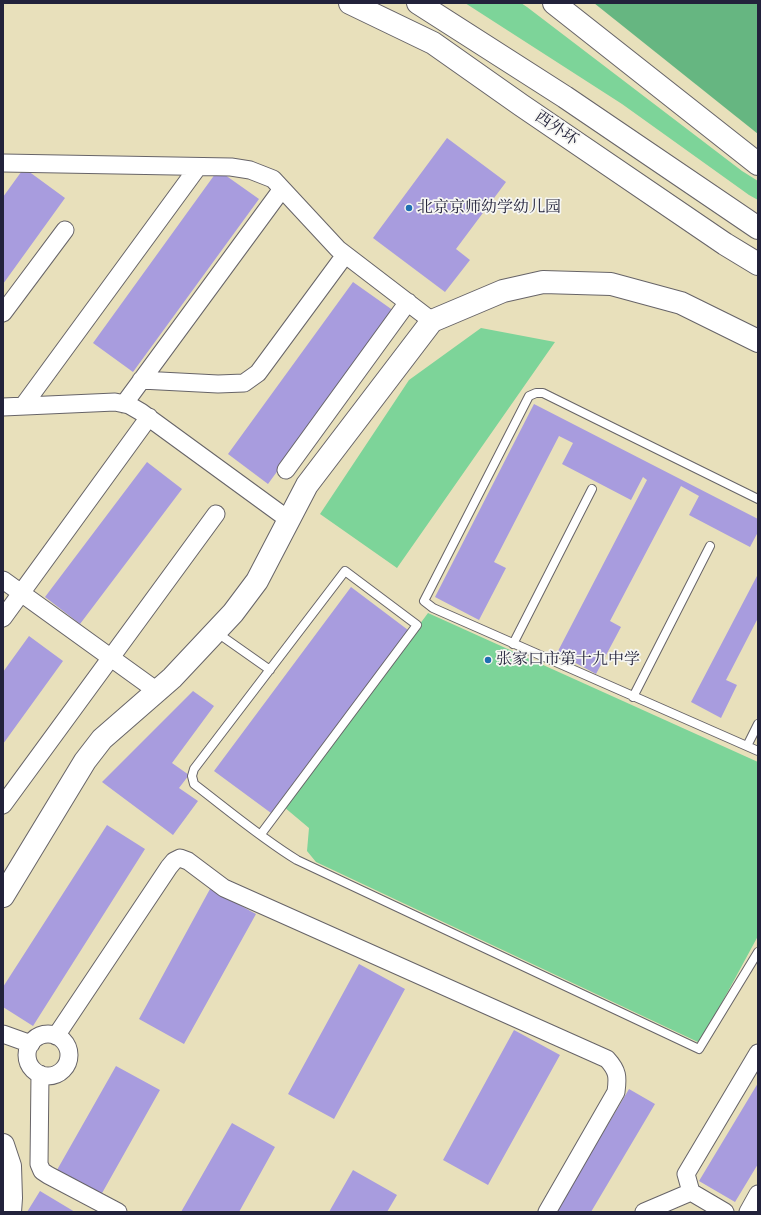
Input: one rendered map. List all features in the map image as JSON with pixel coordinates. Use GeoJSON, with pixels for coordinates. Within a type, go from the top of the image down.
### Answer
{"type":"FeatureCollection","features":[{"type":"Feature","properties":{"kind":"main road","name":"西外环"},"geometry":{"type":"LineString","coordinates":[[350,3],[433,43],[725,244],[758,264]]}},
{"type":"Feature","properties":{"kind":"main road","name":"西外环"},"geometry":{"type":"LineString","coordinates":[[418,3],[564,97],[758,228]]}},
{"type":"Feature","properties":{"kind":"main road"},"geometry":{"type":"LineString","coordinates":[[554,3],[758,164]]}},
{"type":"Feature","properties":{"kind":"main road"},"geometry":{"type":"LineString","coordinates":[[3,896],[85,761],[102,739],[172,678],[233,613],[257,581],[307,485],[432,320],[503,291],[543,282],[611,284],[681,303],[758,341]]}},
{"type":"Feature","properties":{"kind":"main road"},"geometry":{"type":"LineString","coordinates":[[3,1145],[10,1166],[10,1212]]}},
{"type":"Feature","properties":{"kind":"street"},"geometry":{"type":"LineString","coordinates":[[3,163],[231,167],[250,170],[273,180],[338,249],[432,320]]}},
{"type":"Feature","properties":{"kind":"street"},"geometry":{"type":"LineString","coordinates":[[23,406],[198,167]]}},
{"type":"Feature","properties":{"kind":"street"},"geometry":{"type":"LineString","coordinates":[[124,404],[282,189]]}},
{"type":"Feature","properties":{"kind":"street"},"geometry":{"type":"LineString","coordinates":[[3,313],[65,230]]}},
{"type":"Feature","properties":{"kind":"street"},"geometry":{"type":"LineString","coordinates":[[141,380],[218,384],[244,383],[258,373],[345,255]]}},
{"type":"Feature","properties":{"kind":"street"},"geometry":{"type":"LineString","coordinates":[[286,470],[408,302]]}},
{"type":"Feature","properties":{"kind":"street"},"geometry":{"type":"LineString","coordinates":[[3,407],[115,402],[128,405],[149,417],[288,520]]}},
{"type":"Feature","properties":{"kind":"street"},"geometry":{"type":"LineString","coordinates":[[3,618],[149,417]]}},
{"type":"Feature","properties":{"kind":"street"},"geometry":{"type":"LineString","coordinates":[[3,805],[216,514]]}},
{"type":"Feature","properties":{"kind":"street"},"geometry":{"type":"LineString","coordinates":[[3,580],[157,691]]}},
{"type":"Feature","properties":{"kind":"street"},"geometry":{"type":"LineString","coordinates":[[56,1036],[169,867],[174,861],[180,858],[188,860],[224,888],[607,1059],[615,1068],[618,1079],[616,1092],[547,1212]]}},
{"type":"Feature","properties":{"kind":"street"},"geometry":{"type":"LineString","coordinates":[[3,1034],[31,1044]]}},
{"type":"Feature","properties":{"kind":"street"},"geometry":{"type":"LineString","coordinates":[[49,1034],[56,1036],[67,1045],[69,1052],[67,1064],[58,1074],[52,1076],[40,1074],[34,1070],[30,1064],[28,1050],[31,1044],[42,1035],[49,1034]]}},
{"type":"Feature","properties":{"kind":"street"},"geometry":{"type":"LineString","coordinates":[[725,1212],[691,1192],[686,1174],[758,1052]]}},
{"type":"Feature","properties":{"kind":"street"},"geometry":{"type":"LineString","coordinates":[[40,1074],[39,1164],[42,1171],[118,1212]]}},
{"type":"Feature","properties":{"kind":"street"},"geometry":{"type":"LineString","coordinates":[[644,1212],[691,1192]]}},
{"type":"Feature","properties":{"kind":"street"},"geometry":{"type":"LineString","coordinates":[[748,1212],[758,1194]]}},
{"type":"Feature","properties":{"kind":"lane"},"geometry":{"type":"LineString","coordinates":[[758,499],[543,393],[536,392],[529,396],[424,601],[433,608],[513,644],[758,751]]}},
{"type":"Feature","properties":{"kind":"lane"},"geometry":{"type":"LineString","coordinates":[[513,644],[592,489]]}},
{"type":"Feature","properties":{"kind":"lane"},"geometry":{"type":"LineString","coordinates":[[633,696],[710,546]]}},
{"type":"Feature","properties":{"kind":"lane"},"geometry":{"type":"LineString","coordinates":[[260,834],[417,625],[346,571],[194,769],[192,776],[194,784],[260,834],[297,860],[699,1049],[758,952]]}},
{"type":"Feature","properties":{"kind":"lane"},"geometry":{"type":"LineString","coordinates":[[216,632],[270,670]]}},
{"type":"Feature","properties":{"kind":"lane"},"geometry":{"type":"LineString","coordinates":[[747,746],[758,724]]}},
{"type":"Feature","properties":{"kind":"green space"},"geometry":{"type":"Polygon","coordinates":[[[465,3],[521,3],[527,7],[742,171],[758,181],[758,200],[622,104],[465,3]]]}},
{"type":"Feature","properties":{"kind":"green space"},"geometry":{"type":"Polygon","coordinates":[[[594,3],[758,3],[758,134],[594,3]]]}},
{"type":"Feature","properties":{"kind":"green space"},"geometry":{"type":"Polygon","coordinates":[[[481,328],[555,342],[397,568],[320,514],[409,380],[481,328]]]}},
{"type":"Feature","properties":{"kind":"green space"},"geometry":{"type":"Polygon","coordinates":[[[428,613],[758,762],[758,936],[700,1043],[316,862],[307,851],[309,828],[284,807],[428,613]]]}},
{"type":"Feature","properties":{"kind":"building"},"geometry":{"type":"Polygon","coordinates":[[[447,138],[506,182],[456,249],[470,260],[445,292],[373,238],[447,138]]]}},
{"type":"Feature","properties":{"kind":"building"},"geometry":{"type":"Polygon","coordinates":[[[24,168],[65,198],[3,284],[3,197],[24,168]]]}},
{"type":"Feature","properties":{"kind":"building"},"geometry":{"type":"Polygon","coordinates":[[[218,170],[259,199],[133,372],[93,343],[218,170]]]}},
{"type":"Feature","properties":{"kind":"building"},"geometry":{"type":"Polygon","coordinates":[[[353,282],[394,311],[268,484],[228,454],[353,282]]]}},
{"type":"Feature","properties":{"kind":"building"},"geometry":{"type":"Polygon","coordinates":[[[534,404],[758,519],[758,532],[750,547],[689,515],[699,496],[681,486],[610,621],[621,627],[596,674],[557,653],[647,480],[643,477],[631,500],[562,464],[573,443],[559,436],[494,562],[506,568],[479,620],[435,597],[534,404]]]}},
{"type":"Feature","properties":{"kind":"building"},"geometry":{"type":"Polygon","coordinates":[[[147,462],[182,489],[80,624],[45,597],[147,462]]]}},
{"type":"Feature","properties":{"kind":"building"},"geometry":{"type":"Polygon","coordinates":[[[758,574],[758,618],[726,680],[737,685],[721,718],[691,702],[758,574]]]}},
{"type":"Feature","properties":{"kind":"building"},"geometry":{"type":"Polygon","coordinates":[[[351,587],[408,630],[271,813],[214,771],[351,587]]]}},
{"type":"Feature","properties":{"kind":"building"},"geometry":{"type":"Polygon","coordinates":[[[29,636],[63,661],[3,744],[3,672],[29,636]]]}},
{"type":"Feature","properties":{"kind":"building"},"geometry":{"type":"Polygon","coordinates":[[[193,691],[214,706],[172,763],[189,775],[179,788],[198,801],[173,835],[102,782],[193,691]]]}},
{"type":"Feature","properties":{"kind":"building"},"geometry":{"type":"Polygon","coordinates":[[[107,825],[145,849],[33,1026],[3,1007],[3,987],[107,825]]]}},
{"type":"Feature","properties":{"kind":"building"},"geometry":{"type":"Polygon","coordinates":[[[210,889],[256,914],[184,1044],[139,1019],[210,889]]]}},
{"type":"Feature","properties":{"kind":"building"},"geometry":{"type":"Polygon","coordinates":[[[359,964],[405,989],[334,1119],[288,1094],[359,964]]]}},
{"type":"Feature","properties":{"kind":"building"},"geometry":{"type":"Polygon","coordinates":[[[514,1030],[560,1055],[488,1185],[443,1160],[514,1030]]]}},
{"type":"Feature","properties":{"kind":"building"},"geometry":{"type":"Polygon","coordinates":[[[116,1066],[160,1090],[101,1195],[57,1170],[116,1066]]]}},
{"type":"Feature","properties":{"kind":"building"},"geometry":{"type":"Polygon","coordinates":[[[758,1083],[758,1164],[735,1202],[699,1181],[758,1083]]]}},
{"type":"Feature","properties":{"kind":"building"},"geometry":{"type":"Polygon","coordinates":[[[629,1089],[655,1104],[591,1212],[556,1212],[629,1089]]]}},
{"type":"Feature","properties":{"kind":"building"},"geometry":{"type":"Polygon","coordinates":[[[232,1123],[275,1147],[239,1212],[181,1212],[232,1123]]]}},
{"type":"Feature","properties":{"kind":"building"},"geometry":{"type":"Polygon","coordinates":[[[353,1170],[397,1195],[387,1212],[329,1212],[353,1170]]]}},
{"type":"Feature","properties":{"kind":"building"},"geometry":{"type":"Polygon","coordinates":[[[40,1191],[75,1212],[27,1212],[40,1191]]]}},
{"type":"Feature","properties":{"kind":"place","name":"北京京师幼学幼儿园"},"geometry":{"type":"Point","coordinates":[409,208]}},
{"type":"Feature","properties":{"kind":"place","name":"张家口市第十九中学"},"geometry":{"type":"Point","coordinates":[488,660]}}]}
